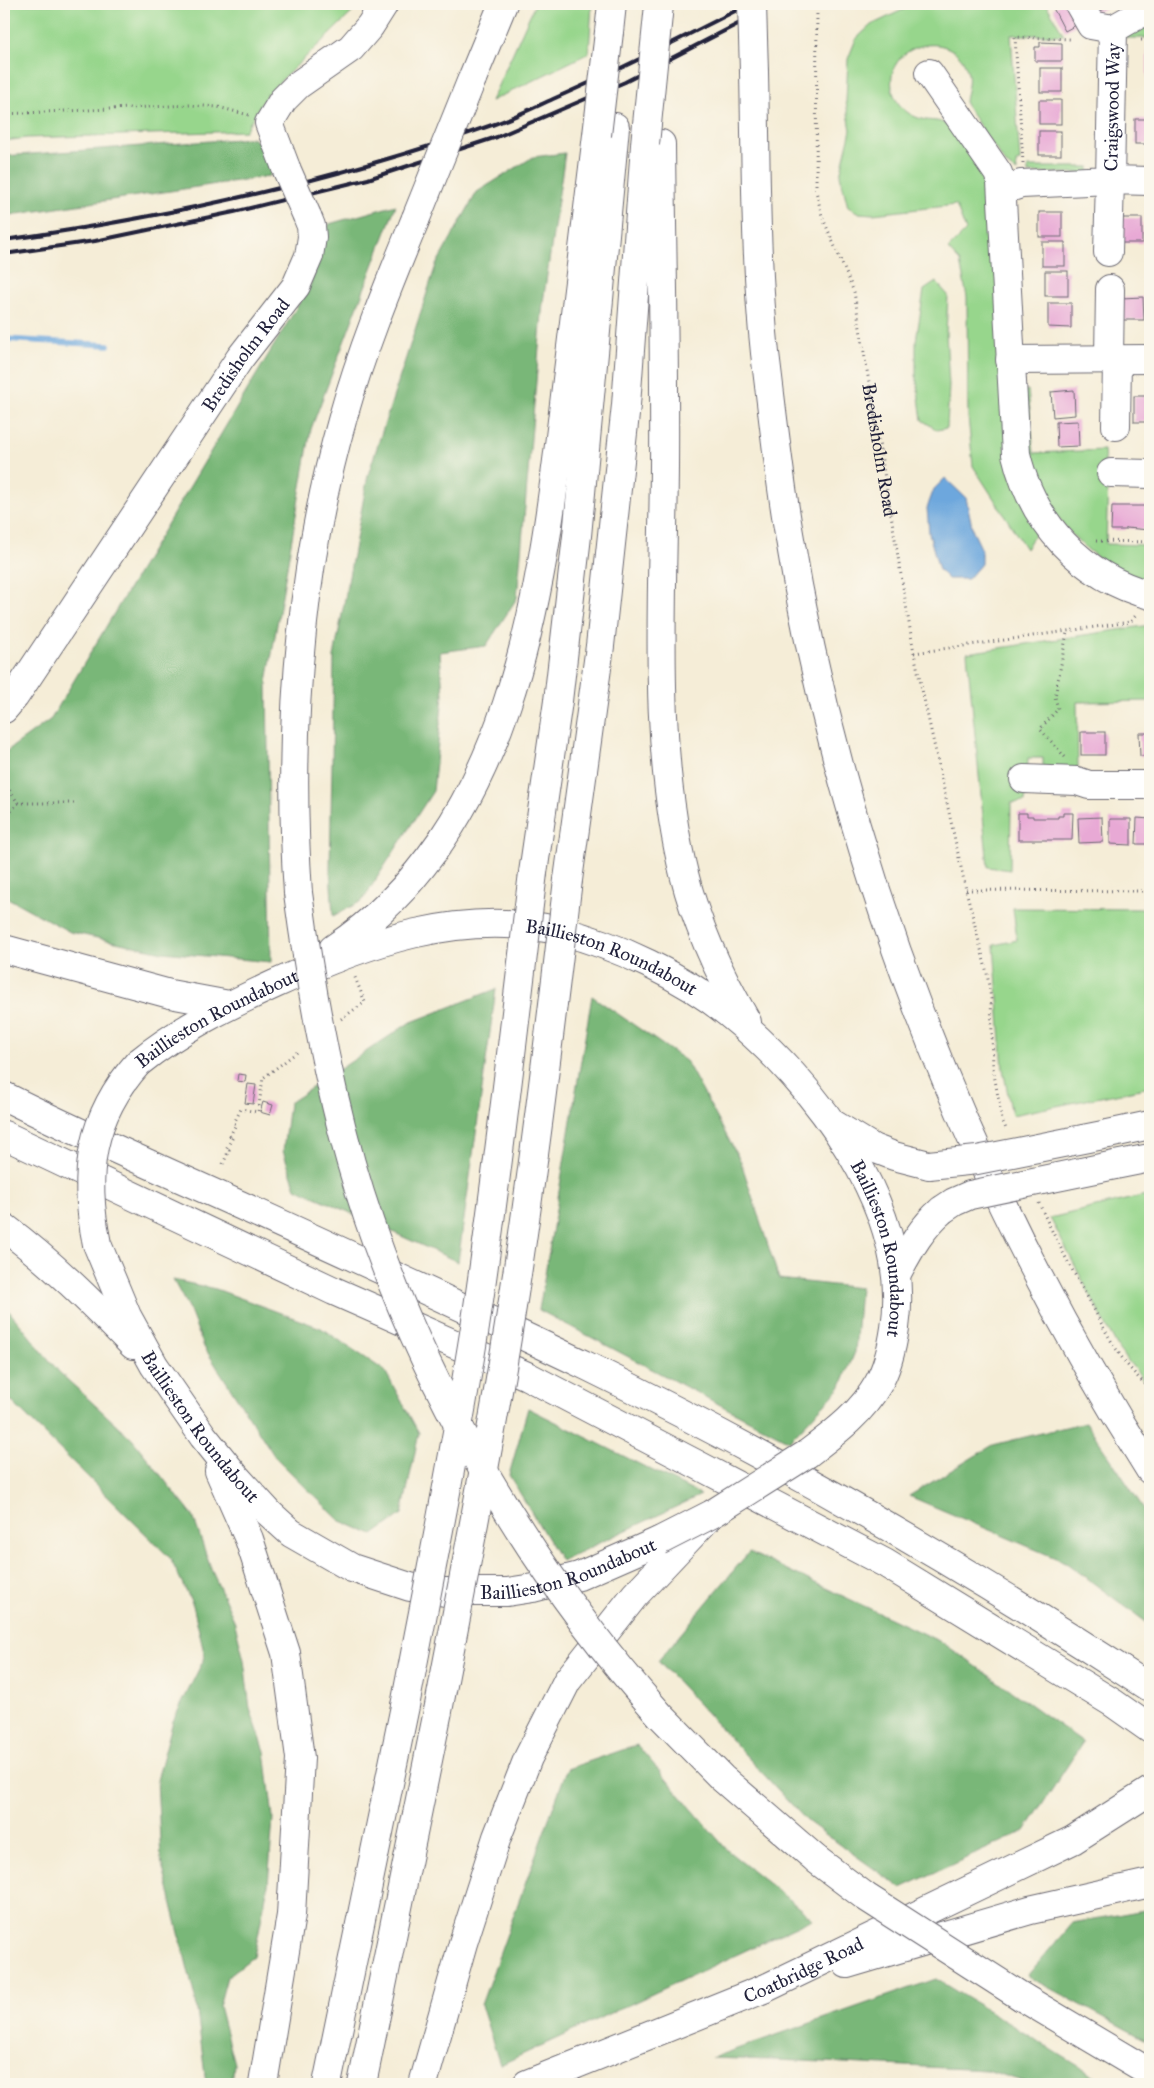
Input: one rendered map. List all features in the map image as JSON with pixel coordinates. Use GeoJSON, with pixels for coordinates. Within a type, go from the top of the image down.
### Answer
{"type":"FeatureCollection","features":[{"type":"Feature","properties":{"kind":"main road"},"geometry":{"type":"LineString","coordinates":[[268,123],[283,100],[298,84],[351,48],[370,26],[384,4]]}},
{"type":"Feature","properties":{"kind":"main road"},"geometry":{"type":"LineString","coordinates":[[503,4],[370,334],[343,417],[321,506],[300,649],[295,699],[294,827],[298,893],[329,1076],[352,1164],[373,1229],[419,1347],[471,1449],[517,1525],[605,1651],[660,1715],[722,1778],[817,1860],[866,1897],[1022,1997],[1150,2073]]}},
{"type":"Feature","properties":{"kind":"main road"},"geometry":{"type":"LineString","coordinates":[[362,2084],[472,1540],[506,1349],[532,1176],[568,880],[600,646],[653,144],[659,4]]}},
{"type":"Feature","properties":{"kind":"main road"},"geometry":{"type":"LineString","coordinates":[[752,4],[758,237],[763,322],[778,462],[787,524],[813,656],[847,795],[896,952],[959,1114],[1050,1299],[1150,1470]]}},
{"type":"Feature","properties":{"kind":"main road"},"geometry":{"type":"LineString","coordinates":[[1079,4],[1091,25],[1113,35]]}},
{"type":"Feature","properties":{"kind":"main road","name":"Craigswood Way"},"geometry":{"type":"LineString","coordinates":[[1012,187],[1110,180],[1113,35],[1150,8]]}},
{"type":"Feature","properties":{"kind":"main road"},"geometry":{"type":"LineString","coordinates":[[329,2074],[405,1706],[450,1476],[498,1165],[533,873],[558,702],[577,536],[606,131],[618,16]]}},
{"type":"Feature","properties":{"kind":"main road"},"geometry":{"type":"LineString","coordinates":[[929,73],[998,174],[1012,187],[1010,360],[1016,454],[1021,477],[1034,505],[1052,532],[1077,558],[1102,577],[1130,590],[1145,603]]}},
{"type":"Feature","properties":{"kind":"main road","name":"Bredisholm Road"},"geometry":{"type":"LineString","coordinates":[[4,709],[15,696],[240,358],[296,286],[309,256],[312,237],[311,226],[268,123]]}},
{"type":"Feature","properties":{"kind":"main road"},"geometry":{"type":"LineString","coordinates":[[288,978],[350,938],[382,912],[414,878],[460,813],[495,738],[518,674],[550,516],[606,131]]}},
{"type":"Feature","properties":{"kind":"main road"},"geometry":{"type":"LineString","coordinates":[[653,144],[664,418],[662,671],[671,811],[684,876],[694,911],[722,978],[757,1038]]}},
{"type":"Feature","properties":{"kind":"main road"},"geometry":{"type":"LineString","coordinates":[[1108,252],[1110,180],[1150,181]]}},
{"type":"Feature","properties":{"kind":"main road"},"geometry":{"type":"LineString","coordinates":[[1110,289],[1116,426]]}},
{"type":"Feature","properties":{"kind":"main road"},"geometry":{"type":"LineString","coordinates":[[1010,360],[1150,359]]}},
{"type":"Feature","properties":{"kind":"main road"},"geometry":{"type":"LineString","coordinates":[[1111,473],[1150,474]]}},
{"type":"Feature","properties":{"kind":"main road"},"geometry":{"type":"LineString","coordinates":[[1024,779],[1077,781],[1089,785],[1150,786]]}},
{"type":"Feature","properties":{"kind":"main road","name":"Baillieston Roundabout"},"geometry":{"type":"LineString","coordinates":[[461,924],[527,926],[559,931],[591,941],[664,972],[700,993],[727,1012],[757,1038],[797,1078],[833,1124],[858,1166],[893,1250],[897,1273],[898,1295],[892,1348],[886,1368],[878,1384],[865,1403],[843,1426],[807,1454],[712,1514],[664,1549],[579,1576],[532,1588],[481,1593],[445,1592],[410,1587],[352,1568],[292,1533],[253,1497],[203,1436],[154,1365],[127,1316],[97,1244],[89,1193],[94,1144],[101,1120],[109,1102],[125,1078],[138,1063],[163,1042],[188,1026],[229,1005],[345,953],[427,929],[461,924]]}},
{"type":"Feature","properties":{"kind":"main road"},"geometry":{"type":"LineString","coordinates":[[4,949],[170,994],[229,1005]]}},
{"type":"Feature","properties":{"kind":"main road"},"geometry":{"type":"LineString","coordinates":[[4,1096],[489,1321],[689,1418],[894,1529],[1019,1604],[1150,1688]]}},
{"type":"Feature","properties":{"kind":"main road"},"geometry":{"type":"LineString","coordinates":[[833,1124],[873,1148],[887,1154],[929,1164],[977,1160],[1150,1124]]}},
{"type":"Feature","properties":{"kind":"main road"},"geometry":{"type":"LineString","coordinates":[[4,1135],[325,1286],[527,1376],[664,1447],[885,1563],[1113,1703],[1150,1729]]}},
{"type":"Feature","properties":{"kind":"main road"},"geometry":{"type":"LineString","coordinates":[[897,1273],[927,1222],[954,1202],[970,1195],[1150,1158]]}},
{"type":"Feature","properties":{"kind":"main road"},"geometry":{"type":"LineString","coordinates":[[4,1228],[30,1246],[78,1288],[154,1365]]}},
{"type":"Feature","properties":{"kind":"main road"},"geometry":{"type":"LineString","coordinates":[[203,1436],[249,1539],[286,1652],[300,1758],[291,1915],[262,2084]]}},
{"type":"Feature","properties":{"kind":"main road"},"geometry":{"type":"LineString","coordinates":[[423,2084],[463,1943],[494,1846],[528,1758],[566,1682],[635,1595],[664,1549]]}},
{"type":"Feature","properties":{"kind":"main road","name":"Coatbridge Road"},"geometry":{"type":"LineString","coordinates":[[527,2084],[766,1988],[1073,1840],[1150,1791]]}},
{"type":"Feature","properties":{"kind":"main road"},"geometry":{"type":"LineString","coordinates":[[766,1988],[1030,1910],[1150,1883]]}},
{"type":"Feature","properties":{"kind":"path","name":"Bredisholm Road"},"geometry":{"type":"LineString","coordinates":[[817,4],[816,191],[822,216],[854,292],[914,653],[966,890],[989,982],[993,1068],[1002,1120],[1008,1133]]}},
{"type":"Feature","properties":{"kind":"path"},"geometry":{"type":"LineString","coordinates":[[1113,35],[1150,40]]}},
{"type":"Feature","properties":{"kind":"path"},"geometry":{"type":"LineString","coordinates":[[1012,187],[1023,165],[1015,37],[1073,39]]}},
{"type":"Feature","properties":{"kind":"path"},"geometry":{"type":"LineString","coordinates":[[4,114],[192,105],[239,111],[268,123]]}},
{"type":"Feature","properties":{"kind":"path"},"geometry":{"type":"LineString","coordinates":[[1098,547],[1090,541],[1150,542]]}},
{"type":"Feature","properties":{"kind":"path"},"geometry":{"type":"LineString","coordinates":[[914,653],[1130,622],[1145,603]]}},
{"type":"Feature","properties":{"kind":"path"},"geometry":{"type":"LineString","coordinates":[[1067,632],[1055,697],[1058,709],[1039,728],[1076,769],[1077,781]]}},
{"type":"Feature","properties":{"kind":"path"},"geometry":{"type":"LineString","coordinates":[[4,782],[18,803]]}},
{"type":"Feature","properties":{"kind":"path"},"geometry":{"type":"LineString","coordinates":[[18,803],[76,803]]}},
{"type":"Feature","properties":{"kind":"path"},"geometry":{"type":"LineString","coordinates":[[4,820],[18,803]]}},
{"type":"Feature","properties":{"kind":"path"},"geometry":{"type":"LineString","coordinates":[[966,890],[1150,891]]}},
{"type":"Feature","properties":{"kind":"path"},"geometry":{"type":"LineString","coordinates":[[223,1164],[229,1150],[226,1149],[233,1137],[230,1136],[236,1124],[234,1123],[241,1109]]}},
{"type":"Feature","properties":{"kind":"path"},"geometry":{"type":"LineString","coordinates":[[1053,1235],[1117,1352],[1141,1381],[1150,1388]]}},
{"type":"Feature","properties":{"kind":"green space"},"geometry":{"type":"Polygon","coordinates":[[[4,4],[361,4],[267,94],[245,131],[27,138],[4,141],[4,4]]]}},
{"type":"Feature","properties":{"kind":"green space"},"geometry":{"type":"Polygon","coordinates":[[[535,4],[592,4],[589,53],[491,101],[535,4]]]}},
{"type":"Feature","properties":{"kind":"green space"},"geometry":{"type":"Polygon","coordinates":[[[915,4],[1046,4],[1064,35],[1011,35],[1020,161],[1016,162],[1017,172],[1005,163],[965,104],[968,74],[962,59],[951,50],[938,45],[924,45],[911,50],[900,59],[893,72],[892,88],[900,105],[914,116],[942,122],[953,129],[987,176],[1037,530],[1026,549],[973,466],[968,417],[967,297],[960,262],[948,249],[966,231],[956,205],[873,214],[859,213],[848,207],[840,175],[851,130],[846,102],[848,59],[856,39],[871,25],[915,4]]]}},
{"type":"Feature","properties":{"kind":"green space"},"geometry":{"type":"Polygon","coordinates":[[[1150,20],[1150,38],[1126,38],[1127,34],[1150,20]]]}},
{"type":"Feature","properties":{"kind":"green space"},"geometry":{"type":"Polygon","coordinates":[[[252,138],[270,150],[270,176],[4,216],[4,156],[252,138]]]}},
{"type":"Feature","properties":{"kind":"green space"},"geometry":{"type":"Polygon","coordinates":[[[565,153],[543,302],[517,598],[486,646],[440,652],[443,695],[433,791],[362,901],[333,916],[330,869],[334,657],[368,475],[436,265],[477,192],[533,157],[565,153]]]}},
{"type":"Feature","properties":{"kind":"green space"},"geometry":{"type":"Polygon","coordinates":[[[1028,167],[1089,167],[1089,173],[1028,173],[1028,167]]]}},
{"type":"Feature","properties":{"kind":"green space"},"geometry":{"type":"Polygon","coordinates":[[[396,205],[311,429],[267,682],[271,962],[162,952],[70,932],[4,896],[4,753],[51,719],[310,285],[329,224],[396,205]]]}},
{"type":"Feature","properties":{"kind":"green space"},"geometry":{"type":"Polygon","coordinates":[[[936,282],[948,295],[946,333],[949,385],[947,428],[937,430],[922,420],[916,375],[916,341],[924,290],[936,282]]]}},
{"type":"Feature","properties":{"kind":"green space"},"geometry":{"type":"Polygon","coordinates":[[[1028,390],[1034,453],[1104,450],[1108,481],[1106,544],[1150,545],[1150,583],[1118,570],[1096,556],[1083,546],[1060,521],[1051,507],[1042,492],[1029,454],[1023,391],[1028,390]]]}},
{"type":"Feature","properties":{"kind":"green space"},"geometry":{"type":"Polygon","coordinates":[[[1150,625],[1150,701],[1077,702],[1078,767],[1072,771],[1043,772],[1043,758],[1028,758],[1025,802],[1011,803],[1010,870],[988,867],[967,653],[1150,625]]]}},
{"type":"Feature","properties":{"kind":"green space"},"geometry":{"type":"Polygon","coordinates":[[[1013,908],[1150,909],[1150,1087],[1012,1115],[1003,1069],[994,945],[1017,940],[1013,908]]]}},
{"type":"Feature","properties":{"kind":"green space"},"geometry":{"type":"Polygon","coordinates":[[[496,989],[458,1262],[296,1188],[283,1151],[289,1103],[409,1023],[496,989]]]}},
{"type":"Feature","properties":{"kind":"green space"},"geometry":{"type":"Polygon","coordinates":[[[592,996],[686,1061],[741,1162],[779,1279],[860,1288],[855,1352],[840,1388],[789,1441],[539,1310],[592,996]]]}},
{"type":"Feature","properties":{"kind":"green space"},"geometry":{"type":"Polygon","coordinates":[[[1150,1194],[1150,1384],[1143,1379],[1119,1350],[1050,1218],[1150,1194]]]}},
{"type":"Feature","properties":{"kind":"green space"},"geometry":{"type":"Polygon","coordinates":[[[173,1280],[216,1289],[321,1328],[385,1371],[419,1433],[402,1514],[373,1535],[339,1520],[275,1457],[204,1347],[190,1311],[173,1280]]]}},
{"type":"Feature","properties":{"kind":"green space"},"geometry":{"type":"Polygon","coordinates":[[[4,1305],[59,1372],[132,1439],[193,1516],[211,1569],[234,1620],[244,1660],[250,1709],[265,1751],[273,1818],[268,1885],[254,1956],[227,1977],[219,2006],[234,2064],[232,2084],[206,2084],[196,2002],[161,1860],[157,1780],[173,1721],[205,1657],[193,1605],[170,1558],[4,1394],[4,1305]]]}},
{"type":"Feature","properties":{"kind":"green space"},"geometry":{"type":"Polygon","coordinates":[[[528,1408],[701,1495],[561,1561],[509,1475],[528,1408]]]}},
{"type":"Feature","properties":{"kind":"green space"},"geometry":{"type":"Polygon","coordinates":[[[1086,1422],[1150,1518],[1150,1625],[1065,1562],[909,1496],[993,1445],[1086,1422]]]}},
{"type":"Feature","properties":{"kind":"green space"},"geometry":{"type":"Polygon","coordinates":[[[749,1552],[943,1643],[1083,1742],[1025,1831],[901,1888],[807,1821],[658,1661],[749,1552]]]}},
{"type":"Feature","properties":{"kind":"green space"},"geometry":{"type":"Polygon","coordinates":[[[637,1745],[728,1851],[813,1919],[500,2065],[481,2005],[567,1769],[637,1745]]]}},
{"type":"Feature","properties":{"kind":"green space"},"geometry":{"type":"Polygon","coordinates":[[[1150,1909],[1150,2042],[1027,1976],[1072,1923],[1150,1909]]]}},
{"type":"Feature","properties":{"kind":"green space"},"geometry":{"type":"Polygon","coordinates":[[[936,1979],[1108,2084],[1031,2084],[987,2070],[711,2058],[936,1979]]]}},
{"type":"Feature","properties":{"kind":"water"},"geometry":{"type":"Polygon","coordinates":[[[945,478],[966,498],[973,531],[981,548],[981,564],[968,579],[948,579],[939,570],[929,533],[927,508],[934,489],[945,478]]]}},
{"type":"Feature","properties":{"kind":"building"},"geometry":{"type":"Polygon","coordinates":[[[1061,4],[1070,4],[1076,25],[1065,31],[1053,8],[1061,4]]]}},
{"type":"Feature","properties":{"kind":"building"},"geometry":{"type":"Polygon","coordinates":[[[1087,4],[1114,4],[1093,15],[1087,4]]]}},
{"type":"Feature","properties":{"kind":"building"},"geometry":{"type":"Polygon","coordinates":[[[1040,42],[1062,43],[1062,61],[1035,61],[1035,47],[1040,47],[1040,42]]]}},
{"type":"Feature","properties":{"kind":"building"},"geometry":{"type":"Polygon","coordinates":[[[1147,50],[1150,50],[1150,86],[1147,86],[1147,50]]]}},
{"type":"Feature","properties":{"kind":"building"},"geometry":{"type":"Polygon","coordinates":[[[1040,68],[1062,68],[1062,92],[1040,92],[1040,68]]]}},
{"type":"Feature","properties":{"kind":"building"},"geometry":{"type":"Polygon","coordinates":[[[1039,100],[1061,100],[1061,124],[1039,124],[1039,100]]]}},
{"type":"Feature","properties":{"kind":"building"},"geometry":{"type":"Polygon","coordinates":[[[1135,119],[1150,119],[1150,144],[1135,144],[1135,119]]]}},
{"type":"Feature","properties":{"kind":"building"},"geometry":{"type":"Polygon","coordinates":[[[1039,131],[1061,131],[1061,155],[1039,155],[1039,131]]]}},
{"type":"Feature","properties":{"kind":"building"},"geometry":{"type":"Polygon","coordinates":[[[1039,212],[1062,212],[1062,237],[1039,237],[1039,212]]]}},
{"type":"Feature","properties":{"kind":"building"},"geometry":{"type":"Polygon","coordinates":[[[1121,218],[1142,218],[1142,243],[1121,243],[1121,218]]]}},
{"type":"Feature","properties":{"kind":"building"},"geometry":{"type":"Polygon","coordinates":[[[1148,219],[1150,219],[1150,237],[1149,237],[1148,219]]]}},
{"type":"Feature","properties":{"kind":"building"},"geometry":{"type":"Polygon","coordinates":[[[1042,242],[1065,242],[1065,266],[1042,266],[1042,242]]]}},
{"type":"Feature","properties":{"kind":"building"},"geometry":{"type":"Polygon","coordinates":[[[1045,271],[1068,271],[1068,296],[1045,296],[1045,271]]]}},
{"type":"Feature","properties":{"kind":"building"},"geometry":{"type":"Polygon","coordinates":[[[1143,297],[1144,320],[1121,320],[1121,298],[1143,297]]]}},
{"type":"Feature","properties":{"kind":"building"},"geometry":{"type":"Polygon","coordinates":[[[1148,297],[1150,297],[1150,324],[1148,324],[1148,297]]]}},
{"type":"Feature","properties":{"kind":"building"},"geometry":{"type":"Polygon","coordinates":[[[1048,303],[1071,303],[1071,328],[1048,327],[1048,303]]]}},
{"type":"Feature","properties":{"kind":"building"},"geometry":{"type":"Polygon","coordinates":[[[1074,390],[1075,415],[1053,417],[1051,392],[1074,390]]]}},
{"type":"Feature","properties":{"kind":"building"},"geometry":{"type":"Polygon","coordinates":[[[1134,396],[1150,396],[1150,422],[1134,422],[1134,396]]]}},
{"type":"Feature","properties":{"kind":"building"},"geometry":{"type":"Polygon","coordinates":[[[1078,421],[1079,446],[1057,447],[1056,422],[1078,421]]]}},
{"type":"Feature","properties":{"kind":"building"},"geometry":{"type":"Polygon","coordinates":[[[1112,506],[1150,506],[1150,530],[1126,528],[1126,530],[1111,530],[1112,506]]]}},
{"type":"Feature","properties":{"kind":"building"},"geometry":{"type":"Polygon","coordinates":[[[1081,732],[1105,732],[1105,755],[1081,755],[1081,732]]]}},
{"type":"Feature","properties":{"kind":"building"},"geometry":{"type":"Polygon","coordinates":[[[1139,733],[1150,733],[1150,756],[1140,756],[1139,733]]]}},
{"type":"Feature","properties":{"kind":"building"},"geometry":{"type":"Polygon","coordinates":[[[1018,813],[1027,813],[1027,816],[1033,816],[1033,818],[1058,818],[1058,816],[1063,816],[1063,813],[1073,813],[1072,840],[1018,840],[1018,813]]]}},
{"type":"Feature","properties":{"kind":"building"},"geometry":{"type":"Polygon","coordinates":[[[1102,817],[1103,842],[1079,843],[1078,818],[1102,817]]]}},
{"type":"Feature","properties":{"kind":"building"},"geometry":{"type":"Polygon","coordinates":[[[1137,818],[1150,819],[1150,844],[1136,844],[1137,818]]]}},
{"type":"Feature","properties":{"kind":"building"},"geometry":{"type":"Polygon","coordinates":[[[1110,819],[1131,819],[1131,845],[1110,844],[1110,819]]]}},
{"type":"Feature","properties":{"kind":"building"},"geometry":{"type":"Polygon","coordinates":[[[238,1074],[246,1075],[245,1082],[237,1081],[238,1074]]]}},
{"type":"Feature","properties":{"kind":"building"},"geometry":{"type":"Polygon","coordinates":[[[248,1084],[256,1085],[253,1104],[245,1103],[248,1084]]]}},
{"type":"Feature","properties":{"kind":"building"},"geometry":{"type":"Polygon","coordinates":[[[263,1102],[273,1105],[270,1115],[260,1112],[263,1102]]]}},
{"type":"Feature","properties":{"kind":"waterway"},"geometry":{"type":"LineString","coordinates":[[4,339],[108,345]]}},
{"type":"Feature","properties":{"kind":"railway"},"geometry":{"type":"LineString","coordinates":[[4,240],[128,220],[251,195],[312,180],[432,145],[523,113],[627,65],[749,4]]}},
{"type":"Feature","properties":{"kind":"railway"},"geometry":{"type":"LineString","coordinates":[[4,254],[95,241],[234,212],[368,179],[497,137],[625,82],[777,4]]}}]}
